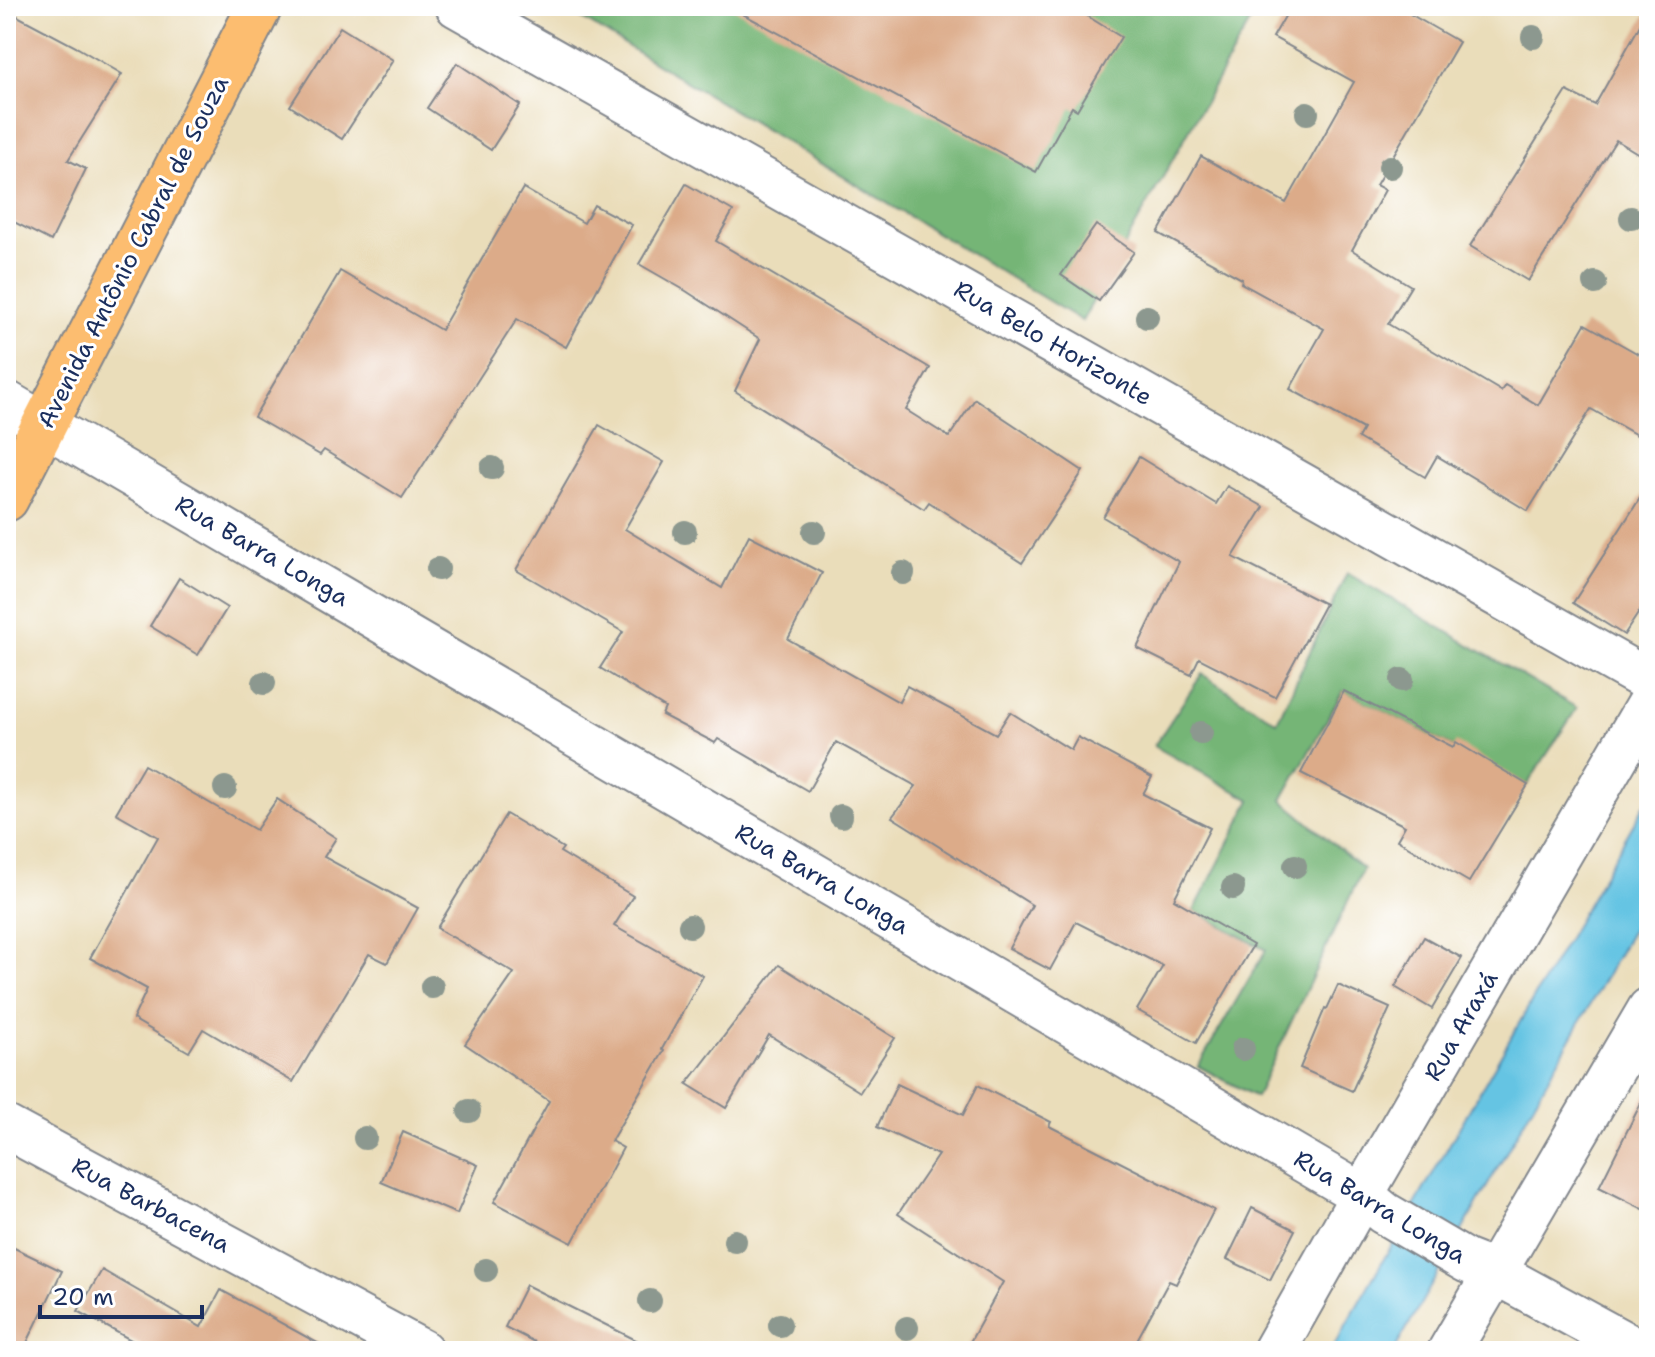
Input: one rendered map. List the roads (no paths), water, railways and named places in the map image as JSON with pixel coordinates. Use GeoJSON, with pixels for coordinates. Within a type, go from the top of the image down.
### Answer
{"type":"FeatureCollection","features":[{"type":"Feature","properties":{"kind":"main road","name":"Avenida Antônio Cabral de Souza"},"geometry":{"type":"LineString","coordinates":[[6,499],[260,6]]}},
{"type":"Feature","properties":{"kind":"street","name":"Rua Belo Horizonte"},"geometry":{"type":"LineString","coordinates":[[457,6],[1649,681]]}},
{"type":"Feature","properties":{"kind":"street","name":"Rua Barra Longa"},"geometry":{"type":"LineString","coordinates":[[6,402],[1373,1204],[1480,1266],[1639,1351]]}},
{"type":"Feature","properties":{"kind":"street","name":"Rua Araxá"},"geometry":{"type":"LineString","coordinates":[[1274,1351],[1373,1204],[1649,702]]}},
{"type":"Feature","properties":{"kind":"street"},"geometry":{"type":"LineString","coordinates":[[1449,1351],[1480,1266],[1649,1009]]}},
{"type":"Feature","properties":{"kind":"street","name":"Rua Barbacena"},"geometry":{"type":"LineString","coordinates":[[6,1127],[422,1351]]}},
{"type":"Feature","properties":{"kind":"water"},"geometry":{"type":"Polygon","coordinates":[[[1649,797],[1649,900],[1394,1351],[1331,1351],[1649,797]]]}}]}
